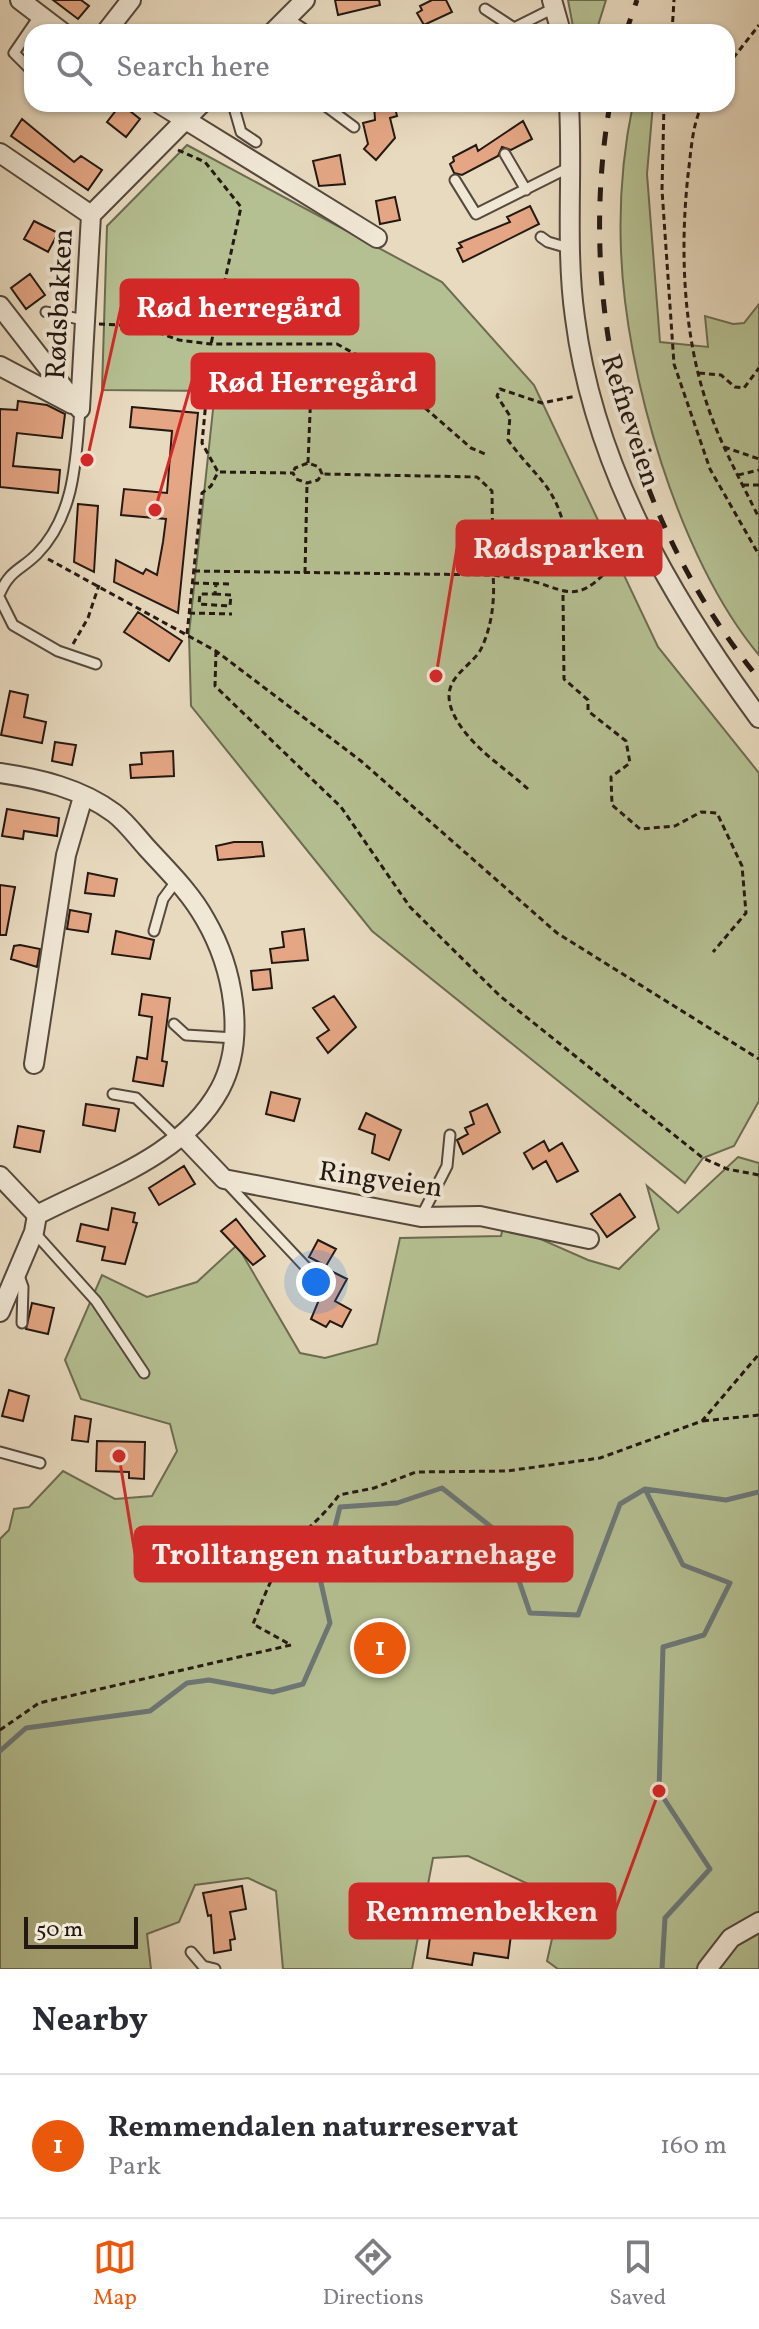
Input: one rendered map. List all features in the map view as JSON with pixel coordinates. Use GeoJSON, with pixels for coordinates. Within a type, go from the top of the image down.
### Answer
{"type":"FeatureCollection","features":[{"type":"Feature","properties":{"kind":"street"},"geometry":{"type":"LineString","coordinates":[[20,0],[52,24]]}},
{"type":"Feature","properties":{"kind":"street"},"geometry":{"type":"LineString","coordinates":[[112,24],[131,0]]}},
{"type":"Feature","properties":{"kind":"street"},"geometry":{"type":"LineString","coordinates":[[281,24],[305,0]]}},
{"type":"Feature","properties":{"kind":"street"},"geometry":{"type":"LineString","coordinates":[[553,4],[559,24]]}},
{"type":"Feature","properties":{"kind":"street"},"geometry":{"type":"LineString","coordinates":[[171,112],[377,238]]}},
{"type":"Feature","properties":{"kind":"street","name":"Rødsbakken"},"geometry":{"type":"LineString","coordinates":[[80,409],[91,215],[193,112]]}},
{"type":"Feature","properties":{"kind":"street","name":"Refneveien"},"geometry":{"type":"LineString","coordinates":[[569,112],[574,315],[584,372],[607,451],[647,544],[692,623],[759,718]]}},
{"type":"Feature","properties":{"kind":"street"},"geometry":{"type":"LineString","coordinates":[[0,153],[91,215]]}},
{"type":"Feature","properties":{"kind":"street"},"geometry":{"type":"LineString","coordinates":[[0,306],[80,409]]}},
{"type":"Feature","properties":{"kind":"street"},"geometry":{"type":"LineString","coordinates":[[0,366],[80,409]]}},
{"type":"Feature","properties":{"kind":"street"},"geometry":{"type":"LineString","coordinates":[[0,773],[51,781],[115,813],[177,880],[209,926],[229,981],[235,1038],[220,1089],[181,1138],[36,1223],[0,1312]]}},
{"type":"Feature","properties":{"kind":"street"},"geometry":{"type":"LineString","coordinates":[[34,1064],[64,866],[83,797]]}},
{"type":"Feature","properties":{"kind":"street"},"geometry":{"type":"LineString","coordinates":[[181,1138],[224,1179]]}},
{"type":"Feature","properties":{"kind":"street"},"geometry":{"type":"LineString","coordinates":[[0,1176],[36,1223]]}},
{"type":"Feature","properties":{"kind":"street","name":"Ringveien"},"geometry":{"type":"LineString","coordinates":[[224,1179],[421,1217],[480,1216],[589,1239]]}},
{"type":"Feature","properties":{"kind":"street"},"geometry":{"type":"LineString","coordinates":[[707,1969],[731,1938],[759,1922]]}},
{"type":"Feature","properties":{"kind":"lane"},"geometry":{"type":"LineString","coordinates":[[520,24],[553,4]]}},
{"type":"Feature","properties":{"kind":"lane"},"geometry":{"type":"LineString","coordinates":[[485,9],[503,24]]}},
{"type":"Feature","properties":{"kind":"lane"},"geometry":{"type":"LineString","coordinates":[[34,24],[40,15]]}},
{"type":"Feature","properties":{"kind":"lane"},"geometry":{"type":"LineString","coordinates":[[287,18],[296,24]]}},
{"type":"Feature","properties":{"kind":"lane"},"geometry":{"type":"LineString","coordinates":[[24,38],[14,53],[24,63]]}},
{"type":"Feature","properties":{"kind":"lane"},"geometry":{"type":"LineString","coordinates":[[235,112],[241,132],[256,142]]}},
{"type":"Feature","properties":{"kind":"lane"},"geometry":{"type":"LineString","coordinates":[[334,112],[354,127]]}},
{"type":"Feature","properties":{"kind":"lane"},"geometry":{"type":"LineString","coordinates":[[505,154],[526,190]]}},
{"type":"Feature","properties":{"kind":"lane"},"geometry":{"type":"LineString","coordinates":[[455,180],[476,214],[572,166]]}},
{"type":"Feature","properties":{"kind":"lane"},"geometry":{"type":"LineString","coordinates":[[541,237],[572,249]]}},
{"type":"Feature","properties":{"kind":"lane"},"geometry":{"type":"LineString","coordinates":[[46,312],[84,322]]}},
{"type":"Feature","properties":{"kind":"lane"},"geometry":{"type":"LineString","coordinates":[[80,409],[69,505],[37,553],[7,576],[0,596],[13,625],[68,655],[96,664]]}},
{"type":"Feature","properties":{"kind":"lane"},"geometry":{"type":"LineString","coordinates":[[49,520],[62,519]]}},
{"type":"Feature","properties":{"kind":"lane"},"geometry":{"type":"LineString","coordinates":[[154,931],[163,899],[177,880]]}},
{"type":"Feature","properties":{"kind":"lane"},"geometry":{"type":"LineString","coordinates":[[174,1024],[186,1035],[235,1038]]}},
{"type":"Feature","properties":{"kind":"lane"},"geometry":{"type":"LineString","coordinates":[[113,1094],[136,1098],[181,1138]]}},
{"type":"Feature","properties":{"kind":"lane"},"geometry":{"type":"LineString","coordinates":[[421,1217],[447,1166],[450,1135]]}},
{"type":"Feature","properties":{"kind":"lane"},"geometry":{"type":"LineString","coordinates":[[224,1179],[317,1279]]}},
{"type":"Feature","properties":{"kind":"lane"},"geometry":{"type":"LineString","coordinates":[[36,1223],[96,1301],[144,1373]]}},
{"type":"Feature","properties":{"kind":"lane"},"geometry":{"type":"LineString","coordinates":[[16,1270],[23,1287],[22,1323]]}},
{"type":"Feature","properties":{"kind":"lane"},"geometry":{"type":"LineString","coordinates":[[0,1452],[40,1463]]}},
{"type":"Feature","properties":{"kind":"lane"},"geometry":{"type":"LineString","coordinates":[[191,1952],[203,1966],[215,1969]]}},
{"type":"Feature","properties":{"kind":"path"},"geometry":{"type":"LineString","coordinates":[[672,24],[674,0]]}},
{"type":"Feature","properties":{"kind":"path"},"geometry":{"type":"LineString","coordinates":[[735,56],[759,25]]}},
{"type":"Feature","properties":{"kind":"path"},"geometry":{"type":"LineString","coordinates":[[664,112],[662,190],[667,310],[674,364],[710,469],[759,555]]}},
{"type":"Feature","properties":{"kind":"path"},"geometry":{"type":"LineString","coordinates":[[701,112],[691,154],[684,239],[686,280],[699,373],[724,447],[759,518]]}},
{"type":"Feature","properties":{"kind":"path"},"geometry":{"type":"LineString","coordinates":[[166,139],[177,150],[205,162],[241,207],[211,344]]}},
{"type":"Feature","properties":{"kind":"path"},"geometry":{"type":"LineString","coordinates":[[84,322],[140,326],[179,340],[211,344],[337,344],[377,366],[471,448],[485,454]]}},
{"type":"Feature","properties":{"kind":"path"},"geometry":{"type":"LineString","coordinates":[[699,373],[721,375],[735,387],[744,388],[759,368]]}},
{"type":"Feature","properties":{"kind":"path"},"geometry":{"type":"LineString","coordinates":[[308,463],[311,389]]}},
{"type":"Feature","properties":{"kind":"path"},"geometry":{"type":"LineString","coordinates":[[194,571],[493,575],[538,583],[563,594],[579,592],[604,574],[594,552],[579,538],[567,542],[562,511],[549,484],[524,462],[508,440],[510,416],[497,396],[500,389],[542,403],[581,394]]}},
{"type":"Feature","properties":{"kind":"path"},"geometry":{"type":"LineString","coordinates":[[206,401],[202,443],[218,472]]}},
{"type":"Feature","properties":{"kind":"path"},"geometry":{"type":"LineString","coordinates":[[724,447],[759,459]]}},
{"type":"Feature","properties":{"kind":"path"},"geometry":{"type":"LineString","coordinates":[[293,473],[295,468],[308,463],[319,467],[322,474]]}},
{"type":"Feature","properties":{"kind":"path"},"geometry":{"type":"LineString","coordinates":[[738,475],[759,470]]}},
{"type":"Feature","properties":{"kind":"path"},"geometry":{"type":"LineString","coordinates":[[218,472],[293,473]]}},
{"type":"Feature","properties":{"kind":"path"},"geometry":{"type":"LineString","coordinates":[[187,634],[202,493],[211,486],[218,472]]}},
{"type":"Feature","properties":{"kind":"path"},"geometry":{"type":"LineString","coordinates":[[293,473],[296,479],[307,483],[318,480],[322,474]]}},
{"type":"Feature","properties":{"kind":"path"},"geometry":{"type":"LineString","coordinates":[[322,474],[477,477],[492,491],[495,598],[481,651],[461,667],[451,686],[453,713],[485,753],[528,789]]}},
{"type":"Feature","properties":{"kind":"path"},"geometry":{"type":"LineString","coordinates":[[305,573],[307,483]]}},
{"type":"Feature","properties":{"kind":"path"},"geometry":{"type":"LineString","coordinates":[[743,485],[759,485]]}},
{"type":"Feature","properties":{"kind":"path"},"geometry":{"type":"LineString","coordinates":[[37,553],[100,584],[216,651],[361,761],[557,933],[759,1059]]}},
{"type":"Feature","properties":{"kind":"path"},"geometry":{"type":"LineString","coordinates":[[68,655],[88,618],[100,584]]}},
{"type":"Feature","properties":{"kind":"path"},"geometry":{"type":"LineString","coordinates":[[214,614],[216,584]]}},
{"type":"Feature","properties":{"kind":"path"},"geometry":{"type":"LineString","coordinates":[[192,585],[233,584]]}},
{"type":"Feature","properties":{"kind":"path"},"geometry":{"type":"LineString","coordinates":[[191,613],[199,604],[200,594],[192,585]]}},
{"type":"Feature","properties":{"kind":"path"},"geometry":{"type":"LineString","coordinates":[[199,604],[230,606],[231,595],[200,594]]}},
{"type":"Feature","properties":{"kind":"path"},"geometry":{"type":"LineString","coordinates":[[215,594],[215,605]]}},
{"type":"Feature","properties":{"kind":"path"},"geometry":{"type":"LineString","coordinates":[[563,594],[564,679],[588,700],[588,711],[626,741],[630,763],[611,777],[612,805],[640,829],[675,826],[701,812],[717,813],[742,866],[746,913],[713,952]]}},
{"type":"Feature","properties":{"kind":"path"},"geometry":{"type":"LineString","coordinates":[[191,613],[232,614]]}},
{"type":"Feature","properties":{"kind":"path"},"geometry":{"type":"LineString","coordinates":[[216,651],[215,686],[341,807],[410,907],[500,996],[703,1158],[727,1169],[759,1175]]}},
{"type":"Feature","properties":{"kind":"path"},"geometry":{"type":"LineString","coordinates":[[702,1421],[759,1354]]}},
{"type":"Feature","properties":{"kind":"path"},"geometry":{"type":"LineString","coordinates":[[0,1730],[39,1703],[291,1645],[253,1624],[269,1585],[295,1542],[323,1518],[339,1495],[374,1488],[416,1472],[507,1471],[600,1458],[702,1421],[759,1415]]}},
{"type":"Feature","properties":{"kind":"green space"},"geometry":{"type":"Polygon","coordinates":[[[568,0],[606,0],[598,24],[572,24],[568,0]]]}},
{"type":"Feature","properties":{"kind":"green space"},"geometry":{"type":"Polygon","coordinates":[[[632,112],[652,112],[647,174],[660,342],[708,347],[705,316],[733,324],[744,323],[759,304],[759,655],[730,615],[704,569],[681,518],[645,408],[633,352],[621,250],[622,177],[632,112]]]}},
{"type":"Feature","properties":{"kind":"green space"},"geometry":{"type":"Polygon","coordinates":[[[187,145],[442,282],[534,385],[658,647],[759,773],[759,1101],[734,1146],[703,1158],[685,1183],[372,931],[191,706],[189,634],[215,391],[102,390],[107,226],[187,145]]]}},
{"type":"Feature","properties":{"kind":"green space"},"geometry":{"type":"Polygon","coordinates":[[[738,1157],[759,1163],[759,1969],[558,1969],[547,1961],[558,1912],[565,1901],[468,1856],[433,1858],[412,1969],[283,1969],[276,1891],[248,1878],[195,1885],[179,1922],[147,1934],[151,1969],[0,1969],[0,1539],[9,1530],[14,1509],[29,1507],[63,1471],[115,1499],[152,1496],[177,1451],[170,1424],[81,1399],[65,1360],[102,1275],[147,1297],[197,1282],[237,1245],[300,1353],[325,1358],[377,1344],[400,1238],[501,1236],[504,1223],[588,1260],[619,1269],[659,1229],[647,1186],[678,1213],[738,1157]]]}},
{"type":"Feature","properties":{"kind":"building"},"geometry":{"type":"Polygon","coordinates":[[[53,0],[81,0],[89,6],[78,19],[53,0]]]}},
{"type":"Feature","properties":{"kind":"building"},"geometry":{"type":"Polygon","coordinates":[[[335,0],[379,0],[380,5],[338,15],[335,0]]]}},
{"type":"Feature","properties":{"kind":"building"},"geometry":{"type":"Polygon","coordinates":[[[432,0],[446,0],[452,12],[423,24],[417,13],[422,10],[420,6],[432,0]]]}},
{"type":"Feature","properties":{"kind":"building"},"geometry":{"type":"Polygon","coordinates":[[[115,112],[131,112],[140,119],[126,137],[107,122],[115,112]]]}},
{"type":"Feature","properties":{"kind":"building"},"geometry":{"type":"Polygon","coordinates":[[[374,112],[396,112],[397,116],[390,118],[395,138],[376,160],[364,149],[368,144],[363,123],[375,120],[374,112]]]}},
{"type":"Feature","properties":{"kind":"building"},"geometry":{"type":"Polygon","coordinates":[[[22,119],[74,162],[81,156],[102,170],[88,190],[11,136],[22,119]]]}},
{"type":"Feature","properties":{"kind":"building"},"geometry":{"type":"Polygon","coordinates":[[[523,121],[532,139],[511,150],[502,147],[498,156],[462,175],[454,173],[450,164],[454,161],[453,157],[476,145],[478,151],[523,121]]]}},
{"type":"Feature","properties":{"kind":"building"},"geometry":{"type":"Polygon","coordinates":[[[340,155],[345,184],[319,186],[313,161],[340,155]]]}},
{"type":"Feature","properties":{"kind":"building"},"geometry":{"type":"Polygon","coordinates":[[[395,197],[400,220],[380,224],[376,201],[395,197]]]}},
{"type":"Feature","properties":{"kind":"building"},"geometry":{"type":"Polygon","coordinates":[[[530,206],[539,224],[463,262],[457,249],[462,247],[459,243],[510,222],[507,217],[530,206]]]}},
{"type":"Feature","properties":{"kind":"building"},"geometry":{"type":"Polygon","coordinates":[[[34,221],[58,233],[48,252],[24,239],[34,221]]]}},
{"type":"Feature","properties":{"kind":"building"},"geometry":{"type":"Polygon","coordinates":[[[30,274],[45,295],[26,309],[11,288],[30,274]]]}},
{"type":"Feature","properties":{"kind":"building"},"geometry":{"type":"Polygon","coordinates":[[[18,401],[47,405],[65,414],[62,438],[17,433],[13,466],[60,470],[58,493],[0,487],[0,409],[17,410],[18,401]]]}},
{"type":"Feature","properties":{"kind":"building"},"geometry":{"type":"Polygon","coordinates":[[[132,407],[198,413],[178,613],[114,582],[116,560],[143,574],[146,569],[157,575],[166,519],[121,515],[124,489],[167,493],[172,431],[130,427],[132,407]]]}},
{"type":"Feature","properties":{"kind":"building"},"geometry":{"type":"Polygon","coordinates":[[[78,504],[98,506],[94,572],[74,562],[78,504]]]}},
{"type":"Feature","properties":{"kind":"building"},"geometry":{"type":"Polygon","coordinates":[[[138,612],[182,641],[169,661],[124,632],[138,612]]]}},
{"type":"Feature","properties":{"kind":"building"},"geometry":{"type":"Polygon","coordinates":[[[10,691],[28,695],[24,717],[46,722],[42,743],[1,735],[10,691]]]}},
{"type":"Feature","properties":{"kind":"building"},"geometry":{"type":"Polygon","coordinates":[[[55,742],[76,745],[72,765],[52,761],[55,742]]]}},
{"type":"Feature","properties":{"kind":"building"},"geometry":{"type":"Polygon","coordinates":[[[173,751],[174,776],[131,778],[130,765],[142,764],[141,753],[173,751]]]}},
{"type":"Feature","properties":{"kind":"building"},"geometry":{"type":"Polygon","coordinates":[[[7,809],[59,818],[57,836],[24,831],[23,839],[2,836],[7,809]]]}},
{"type":"Feature","properties":{"kind":"building"},"geometry":{"type":"Polygon","coordinates":[[[234,842],[262,842],[264,856],[218,860],[216,846],[234,842]]]}},
{"type":"Feature","properties":{"kind":"building"},"geometry":{"type":"Polygon","coordinates":[[[88,873],[117,879],[114,896],[85,893],[88,873]]]}},
{"type":"Feature","properties":{"kind":"building"},"geometry":{"type":"Polygon","coordinates":[[[0,885],[15,887],[6,935],[0,935],[0,885]]]}},
{"type":"Feature","properties":{"kind":"building"},"geometry":{"type":"Polygon","coordinates":[[[70,910],[91,914],[88,932],[67,929],[70,910]]]}},
{"type":"Feature","properties":{"kind":"building"},"geometry":{"type":"Polygon","coordinates":[[[304,929],[308,960],[272,963],[270,949],[284,947],[282,932],[304,929]]]}},
{"type":"Feature","properties":{"kind":"building"},"geometry":{"type":"Polygon","coordinates":[[[116,931],[154,940],[150,959],[112,954],[116,931]]]}},
{"type":"Feature","properties":{"kind":"building"},"geometry":{"type":"Polygon","coordinates":[[[14,946],[40,949],[37,967],[11,959],[14,946]]]}},
{"type":"Feature","properties":{"kind":"building"},"geometry":{"type":"Polygon","coordinates":[[[270,969],[272,988],[253,990],[251,971],[270,969]]]}},
{"type":"Feature","properties":{"kind":"building"},"geometry":{"type":"Polygon","coordinates":[[[142,994],[170,998],[162,1061],[167,1062],[163,1086],[133,1081],[137,1057],[147,1059],[152,1017],[139,1015],[142,994]]]}},
{"type":"Feature","properties":{"kind":"building"},"geometry":{"type":"Polygon","coordinates":[[[334,996],[356,1027],[328,1053],[317,1038],[329,1030],[313,1008],[334,996]]]}},
{"type":"Feature","properties":{"kind":"building"},"geometry":{"type":"Polygon","coordinates":[[[271,1092],[300,1099],[294,1121],[266,1114],[271,1092]]]}},
{"type":"Feature","properties":{"kind":"building"},"geometry":{"type":"Polygon","coordinates":[[[86,1104],[119,1109],[115,1131],[83,1125],[86,1104]]]}},
{"type":"Feature","properties":{"kind":"building"},"geometry":{"type":"Polygon","coordinates":[[[487,1104],[500,1132],[463,1154],[457,1140],[468,1134],[465,1128],[474,1124],[470,1112],[487,1104]]]}},
{"type":"Feature","properties":{"kind":"building"},"geometry":{"type":"Polygon","coordinates":[[[366,1113],[401,1130],[389,1160],[372,1153],[375,1135],[359,1129],[366,1113]]]}},
{"type":"Feature","properties":{"kind":"building"},"geometry":{"type":"Polygon","coordinates":[[[18,1126],[44,1131],[40,1152],[14,1147],[18,1126]]]}},
{"type":"Feature","properties":{"kind":"building"},"geometry":{"type":"Polygon","coordinates":[[[544,1141],[549,1151],[562,1143],[578,1171],[557,1182],[546,1161],[533,1169],[524,1153],[544,1141]]]}},
{"type":"Feature","properties":{"kind":"building"},"geometry":{"type":"Polygon","coordinates":[[[184,1166],[195,1184],[159,1205],[149,1188],[184,1166]]]}},
{"type":"Feature","properties":{"kind":"building"},"geometry":{"type":"Polygon","coordinates":[[[620,1194],[635,1217],[607,1237],[591,1214],[620,1194]]]}},
{"type":"Feature","properties":{"kind":"building"},"geometry":{"type":"Polygon","coordinates":[[[112,1208],[135,1213],[133,1222],[137,1223],[125,1264],[102,1260],[105,1247],[77,1241],[81,1224],[108,1230],[112,1208]]]}},
{"type":"Feature","properties":{"kind":"building"},"geometry":{"type":"Polygon","coordinates":[[[236,1219],[265,1256],[253,1265],[221,1231],[236,1219]]]}},
{"type":"Feature","properties":{"kind":"building"},"geometry":{"type":"Polygon","coordinates":[[[318,1240],[336,1249],[326,1266],[309,1257],[318,1240]]]}},
{"type":"Feature","properties":{"kind":"building"},"geometry":{"type":"Polygon","coordinates":[[[331,1271],[347,1279],[335,1301],[351,1310],[342,1327],[330,1321],[326,1327],[311,1319],[331,1271]]]}},
{"type":"Feature","properties":{"kind":"building"},"geometry":{"type":"Polygon","coordinates":[[[32,1303],[54,1308],[48,1334],[26,1329],[32,1303]]]}},
{"type":"Feature","properties":{"kind":"building"},"geometry":{"type":"Polygon","coordinates":[[[9,1390],[29,1396],[23,1421],[2,1416],[9,1390]]]}},
{"type":"Feature","properties":{"kind":"building"},"geometry":{"type":"Polygon","coordinates":[[[75,1416],[91,1419],[88,1442],[72,1440],[75,1416]]]}},
{"type":"Feature","properties":{"kind":"building"},"geometry":{"type":"Polygon","coordinates":[[[97,1441],[145,1442],[144,1479],[129,1478],[129,1472],[96,1471],[97,1441]]]}},
{"type":"Feature","properties":{"kind":"building"},"geometry":{"type":"Polygon","coordinates":[[[242,1886],[246,1909],[230,1912],[235,1939],[230,1940],[231,1950],[214,1953],[211,1915],[208,1916],[203,1893],[242,1886]]]}},
{"type":"Feature","properties":{"kind":"building"},"geometry":{"type":"Polygon","coordinates":[[[435,1902],[468,1907],[466,1920],[512,1927],[508,1958],[474,1953],[472,1965],[427,1958],[435,1902]]]}},
{"type":"Feature","properties":{"kind":"waterway"},"geometry":{"type":"LineString","coordinates":[[0,1751],[26,1728],[150,1711],[187,1683],[209,1680],[273,1692],[303,1684],[330,1623],[321,1583],[340,1507],[397,1503],[442,1488],[504,1537],[530,1613],[578,1615],[620,1504],[645,1489],[726,1500],[759,1492]]}},
{"type":"Feature","properties":{"kind":"waterway"},"geometry":{"type":"LineString","coordinates":[[645,1489],[683,1565],[730,1583],[704,1635],[663,1647],[659,1791],[710,1869],[665,1918],[662,1969]]}},
{"type":"Feature","properties":{"kind":"railway"},"geometry":{"type":"LineString","coordinates":[[629,24],[637,0]]}},
{"type":"Feature","properties":{"kind":"railway"},"geometry":{"type":"LineString","coordinates":[[609,112],[601,180],[600,257],[607,333],[623,408],[645,480],[676,550],[714,617],[759,679]]}},
{"type":"Feature","properties":{"kind":"place","name":"Rød herregård"},"geometry":{"type":"Point","coordinates":[87,460]}},
{"type":"Feature","properties":{"kind":"place","name":"Rød Herregård"},"geometry":{"type":"Point","coordinates":[155,510]}},
{"type":"Feature","properties":{"kind":"place","name":"Rødsparken"},"geometry":{"type":"Point","coordinates":[436,676]}},
{"type":"Feature","properties":{"kind":"place","name":"Trolltangen naturbarnehage"},"geometry":{"type":"Point","coordinates":[119,1456]}},
{"type":"Feature","properties":{"kind":"place","name":"Remmendalen naturreservat"},"geometry":{"type":"Point","coordinates":[380,1648]}},
{"type":"Feature","properties":{"kind":"place","name":"Remmenbekken"},"geometry":{"type":"Point","coordinates":[659,1791]}}]}
